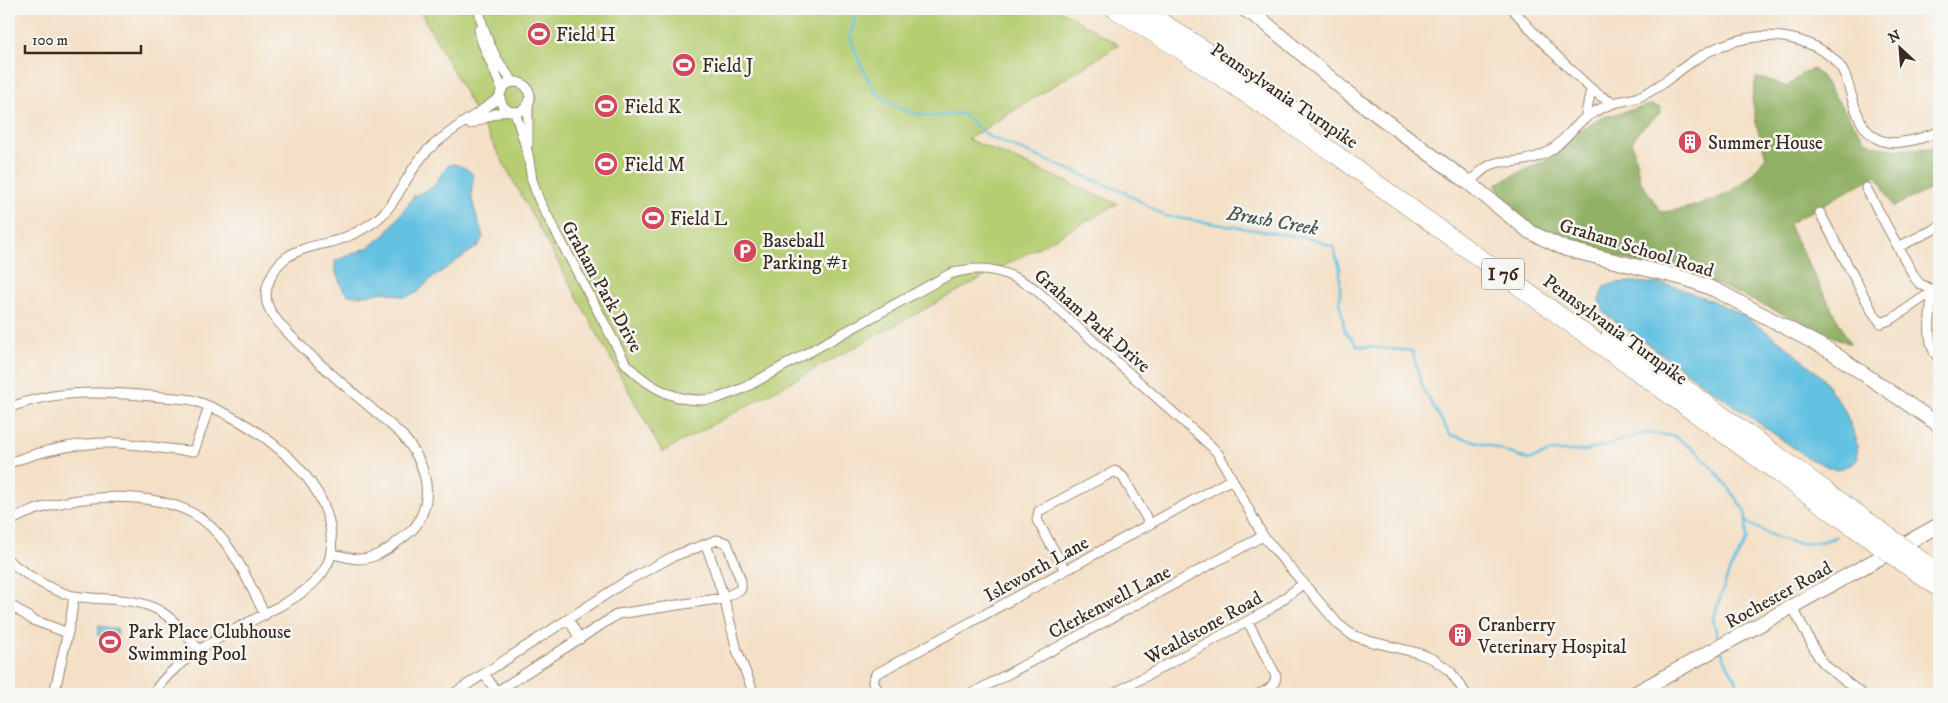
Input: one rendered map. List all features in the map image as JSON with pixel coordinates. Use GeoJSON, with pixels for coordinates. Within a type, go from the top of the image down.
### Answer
{"type":"FeatureCollection","features":[{"type":"Feature","properties":{"kind":"highway","name":"Pennsylvania Turnpike"},"geometry":{"type":"LineString","coordinates":[[1115,9],[1178,48],[1338,156],[1896,550],[1939,573]]}},
{"type":"Feature","properties":{"kind":"highway","name":"Pennsylvania Turnpike"},"geometry":{"type":"LineString","coordinates":[[1141,9],[1228,65],[1664,374],[1896,550],[1939,588]]}},
{"type":"Feature","properties":{"kind":"street","name":"Graham Park Drive"},"geometry":{"type":"LineString","coordinates":[[479,9],[481,22],[507,75],[514,82],[522,83],[528,89],[530,98],[528,106],[528,154],[532,180],[546,215],[626,364],[646,383],[665,394],[693,400],[718,398],[744,388],[950,274],[965,270],[991,270],[1015,276],[1036,289],[1212,446],[1263,536],[1344,630],[1369,642],[1418,653],[1433,659],[1450,671],[1466,694]]}},
{"type":"Feature","properties":{"kind":"street","name":"Graham School Road"},"geometry":{"type":"LineString","coordinates":[[1244,9],[1263,21],[1349,94],[1470,183],[1530,232],[1566,249],[1686,279],[1716,290],[1830,351],[1939,424]]}},
{"type":"Feature","properties":{"kind":"street"},"geometry":{"type":"LineString","coordinates":[[1513,9],[1529,28],[1591,89],[1614,104]]}},
{"type":"Feature","properties":{"kind":"street","name":"Graham Park Drive"},"geometry":{"type":"LineString","coordinates":[[481,22],[479,31],[501,93],[501,102],[511,111],[528,154]]}},
{"type":"Feature","properties":{"kind":"street"},"geometry":{"type":"LineString","coordinates":[[1470,183],[1488,166],[1497,162],[1531,158],[1550,151],[1584,119],[1614,104],[1627,102],[1646,94],[1695,59],[1716,48],[1756,37],[1784,38],[1812,44],[1825,52],[1835,61],[1844,75],[1856,114],[1874,136],[1887,142],[1895,142],[1915,139],[1939,132]]}},
{"type":"Feature","properties":{"kind":"street"},"geometry":{"type":"LineString","coordinates":[[332,554],[358,559],[376,555],[395,545],[416,525],[422,514],[427,492],[426,479],[422,462],[414,448],[402,435],[294,340],[274,318],[267,303],[268,286],[273,272],[288,256],[311,247],[338,240],[363,229],[376,220],[398,196],[418,162],[454,128],[477,114],[501,93],[507,84],[514,82]]}},
{"type":"Feature","properties":{"kind":"street"},"geometry":{"type":"LineString","coordinates":[[1584,119],[1591,89]]}},
{"type":"Feature","properties":{"kind":"street"},"geometry":{"type":"LineString","coordinates":[[445,136],[489,116],[511,111],[522,111],[528,106]]}},
{"type":"Feature","properties":{"kind":"street"},"geometry":{"type":"LineString","coordinates":[[1866,188],[1915,278],[1920,284],[1936,288]]}},
{"type":"Feature","properties":{"kind":"street"},"geometry":{"type":"LineString","coordinates":[[1820,213],[1872,311],[1881,323],[1892,319],[1936,288]]}},
{"type":"Feature","properties":{"kind":"street"},"geometry":{"type":"LineString","coordinates":[[1898,247],[1939,227]]}},
{"type":"Feature","properties":{"kind":"street"},"geometry":{"type":"LineString","coordinates":[[1936,288],[1929,320],[1931,345],[1939,358]]}},
{"type":"Feature","properties":{"kind":"street"},"geometry":{"type":"LineString","coordinates":[[9,408],[54,396],[86,394],[120,394],[191,400],[234,418],[264,437],[308,479],[320,497],[330,523],[332,554],[320,576],[307,588],[264,615],[198,649],[153,694]]}},
{"type":"Feature","properties":{"kind":"street"},"geometry":{"type":"LineString","coordinates":[[9,463],[24,457],[85,444],[118,443],[194,451],[209,407]]}},
{"type":"Feature","properties":{"kind":"street"},"geometry":{"type":"LineString","coordinates":[[1065,570],[1037,520],[1039,511],[1115,471],[1123,477],[1150,524]]}},
{"type":"Feature","properties":{"kind":"street","name":"Isleworth Lane"},"geometry":{"type":"LineString","coordinates":[[880,694],[873,682],[876,674],[1232,479]]}},
{"type":"Feature","properties":{"kind":"street"},"geometry":{"type":"LineString","coordinates":[[9,522],[51,504],[77,499],[156,500],[179,506],[202,519],[231,550],[264,615]]}},
{"type":"Feature","properties":{"kind":"street","name":"Rochester Road"},"geometry":{"type":"LineString","coordinates":[[1634,694],[1939,526]]}},
{"type":"Feature","properties":{"kind":"street","name":"Clerkenwell Lane"},"geometry":{"type":"LineString","coordinates":[[971,694],[1263,536]]}},
{"type":"Feature","properties":{"kind":"street"},"geometry":{"type":"LineString","coordinates":[[453,694],[625,582],[674,556],[717,540],[727,543],[741,581],[741,589],[724,598],[618,614],[495,693],[484,674]]}},
{"type":"Feature","properties":{"kind":"street"},"geometry":{"type":"LineString","coordinates":[[706,544],[724,598],[737,650],[754,694]]}},
{"type":"Feature","properties":{"kind":"street"},"geometry":{"type":"LineString","coordinates":[[9,561],[37,582],[74,596],[141,603],[160,611],[176,624],[198,649]]}},
{"type":"Feature","properties":{"kind":"street","name":"Wealdstone Road"},"geometry":{"type":"LineString","coordinates":[[1113,694],[1248,622],[1283,600],[1304,583]]}},
{"type":"Feature","properties":{"kind":"street"},"geometry":{"type":"LineString","coordinates":[[54,694],[68,633],[74,596]]}},
{"type":"Feature","properties":{"kind":"street"},"geometry":{"type":"LineString","coordinates":[[9,604],[33,620],[68,633]]}},
{"type":"Feature","properties":{"kind":"street"},"geometry":{"type":"LineString","coordinates":[[1792,606],[1818,656],[1826,666],[1862,694]]}},
{"type":"Feature","properties":{"kind":"street"},"geometry":{"type":"LineString","coordinates":[[568,619],[580,639]]}},
{"type":"Feature","properties":{"kind":"street"},"geometry":{"type":"LineString","coordinates":[[1248,622],[1276,676],[1271,688],[1259,694]]}},
{"type":"Feature","properties":{"kind":"green space"},"geometry":{"type":"Polygon","coordinates":[[[419,9],[1058,9],[1119,45],[968,139],[1118,204],[662,452],[419,9]]]}},
{"type":"Feature","properties":{"kind":"green space"},"geometry":{"type":"Polygon","coordinates":[[[1813,69],[1821,76],[1864,139],[1890,149],[1936,148],[1939,154],[1939,185],[1893,207],[1877,175],[1788,224],[1850,344],[1714,283],[1581,247],[1543,233],[1503,203],[1496,184],[1552,157],[1580,131],[1603,117],[1651,105],[1661,108],[1660,113],[1638,132],[1632,142],[1640,180],[1661,212],[1684,209],[1718,198],[1739,186],[1766,157],[1757,127],[1752,98],[1756,78],[1787,87],[1804,72],[1813,69]]]}},
{"type":"Feature","properties":{"kind":"water"},"geometry":{"type":"Polygon","coordinates":[[[454,164],[466,169],[473,176],[472,198],[483,237],[478,246],[432,278],[417,293],[405,297],[386,292],[358,296],[349,295],[344,291],[335,270],[335,261],[367,248],[385,235],[414,196],[433,187],[447,166],[454,164]]]}},
{"type":"Feature","properties":{"kind":"water"},"geometry":{"type":"Polygon","coordinates":[[[1632,282],[1670,285],[1710,300],[1745,316],[1786,346],[1821,376],[1844,409],[1856,438],[1858,458],[1853,464],[1836,470],[1808,458],[1604,313],[1599,300],[1604,287],[1616,283],[1632,282]]]}},
{"type":"Feature","properties":{"kind":"water","name":"Park Place Clubhouse Swimming Pool"},"geometry":{"type":"Polygon","coordinates":[[[99,626],[118,629],[114,649],[105,647],[106,637],[97,635],[99,626]]]}},
{"type":"Feature","properties":{"kind":"waterway","name":"Brush Creek"},"geometry":{"type":"LineString","coordinates":[[863,9],[855,16],[850,37],[874,91],[899,109],[930,117],[961,113],[990,137],[1124,192],[1165,216],[1313,239],[1333,247],[1340,268],[1340,304],[1345,331],[1358,346],[1412,351],[1423,389],[1450,435],[1482,443],[1529,460],[1553,451],[1585,451],[1646,433],[1674,436],[1698,452],[1728,487],[1745,511],[1747,539],[1729,572],[1713,619],[1718,641]]}},
{"type":"Feature","properties":{"kind":"waterway"},"geometry":{"type":"LineString","coordinates":[[1746,522],[1768,534],[1790,542],[1811,543],[1836,537]]}},
{"type":"Feature","properties":{"kind":"waterway","name":"Brush Creek"},"geometry":{"type":"LineString","coordinates":[[1721,651],[1742,694]]}},
{"type":"Feature","properties":{"kind":"place","name":"Field H"},"geometry":{"type":"Point","coordinates":[539,34]}},
{"type":"Feature","properties":{"kind":"place","name":"Field J"},"geometry":{"type":"Point","coordinates":[684,65]}},
{"type":"Feature","properties":{"kind":"place","name":"Field K"},"geometry":{"type":"Point","coordinates":[606,106]}},
{"type":"Feature","properties":{"kind":"place","name":"Summer House"},"geometry":{"type":"Point","coordinates":[1690,142]}},
{"type":"Feature","properties":{"kind":"place","name":"Field M"},"geometry":{"type":"Point","coordinates":[606,164]}},
{"type":"Feature","properties":{"kind":"place","name":"Field L"},"geometry":{"type":"Point","coordinates":[653,218]}},
{"type":"Feature","properties":{"kind":"place","name":"Baseball Parking #1"},"geometry":{"type":"Point","coordinates":[745,251]}},
{"type":"Feature","properties":{"kind":"place","name":"Cranberry Veterinary Hospital"},"geometry":{"type":"Point","coordinates":[1460,635]}},
{"type":"Feature","properties":{"kind":"place","name":"Park Place Clubhouse Swimming Pool"},"geometry":{"type":"Point","coordinates":[110,642]}}]}
